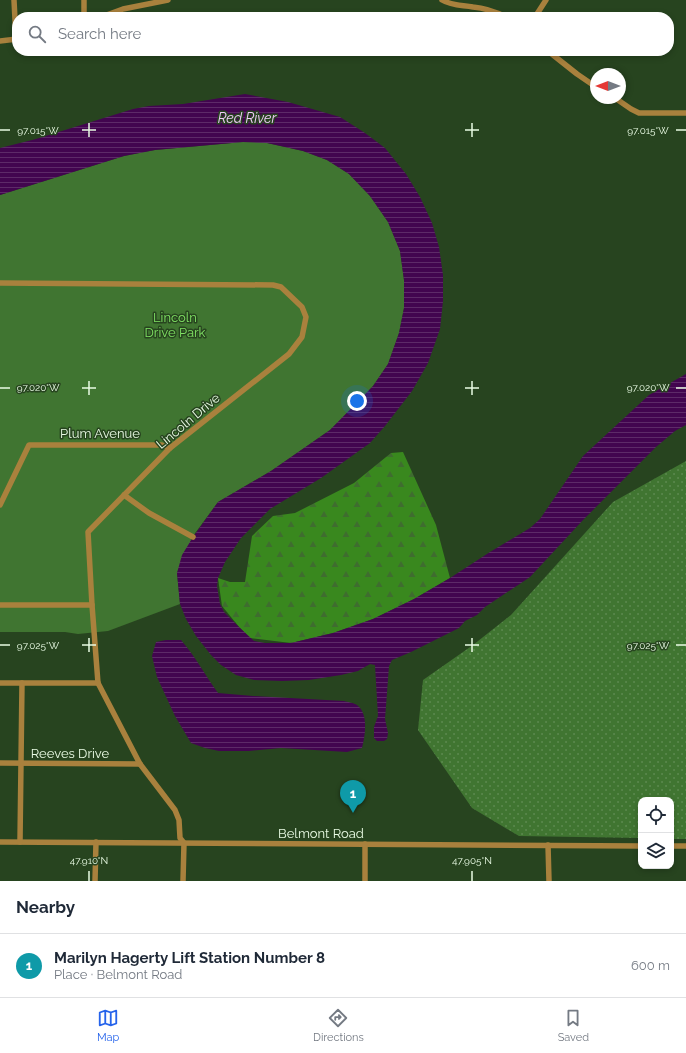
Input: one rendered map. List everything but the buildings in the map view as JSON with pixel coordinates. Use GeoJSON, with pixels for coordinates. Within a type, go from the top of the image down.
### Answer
{"type":"FeatureCollection","features":[{"type":"Feature","properties":{"kind":"street"},"geometry":{"type":"LineString","coordinates":[[14,0],[15,12]]}},
{"type":"Feature","properties":{"kind":"street"},"geometry":{"type":"LineString","coordinates":[[84,0],[84,12]]}},
{"type":"Feature","properties":{"kind":"street"},"geometry":{"type":"LineString","coordinates":[[115,12],[168,0]]}},
{"type":"Feature","properties":{"kind":"street"},"geometry":{"type":"LineString","coordinates":[[538,12],[546,0]]}},
{"type":"Feature","properties":{"kind":"street"},"geometry":{"type":"LineString","coordinates":[[444,1],[457,6],[483,8],[494,12]]}},
{"type":"Feature","properties":{"kind":"street"},"geometry":{"type":"LineString","coordinates":[[0,41],[12,40]]}},
{"type":"Feature","properties":{"kind":"street"},"geometry":{"type":"LineString","coordinates":[[554,56],[590,82]]}},
{"type":"Feature","properties":{"kind":"street"},"geometry":{"type":"LineString","coordinates":[[623,104],[639,113],[686,113]]}},
{"type":"Feature","properties":{"kind":"street","name":"Lincoln Drive"},"geometry":{"type":"LineString","coordinates":[[0,283],[273,285],[281,287],[302,307],[306,317],[302,337],[289,354],[170,448],[88,532],[98,683],[140,764],[175,810],[179,820],[180,838],[184,843],[183,881]]}},
{"type":"Feature","properties":{"kind":"street","name":"Plum Avenue"},"geometry":{"type":"LineString","coordinates":[[0,505],[29,445],[162,445],[170,448]]}},
{"type":"Feature","properties":{"kind":"street"},"geometry":{"type":"LineString","coordinates":[[124,495],[149,513],[193,536]]}},
{"type":"Feature","properties":{"kind":"street"},"geometry":{"type":"LineString","coordinates":[[0,605],[92,605]]}},
{"type":"Feature","properties":{"kind":"street"},"geometry":{"type":"LineString","coordinates":[[0,683],[98,683]]}},
{"type":"Feature","properties":{"kind":"street"},"geometry":{"type":"LineString","coordinates":[[20,842],[22,683]]}},
{"type":"Feature","properties":{"kind":"street","name":"Reeves Drive"},"geometry":{"type":"LineString","coordinates":[[0,763],[140,764]]}},
{"type":"Feature","properties":{"kind":"street","name":"Belmont Road"},"geometry":{"type":"LineString","coordinates":[[0,842],[638,846]]}},
{"type":"Feature","properties":{"kind":"street"},"geometry":{"type":"LineString","coordinates":[[95,881],[96,842]]}},
{"type":"Feature","properties":{"kind":"street"},"geometry":{"type":"LineString","coordinates":[[365,844],[365,881]]}},
{"type":"Feature","properties":{"kind":"street"},"geometry":{"type":"LineString","coordinates":[[548,846],[549,881]]}},
{"type":"Feature","properties":{"kind":"street"},"geometry":{"type":"LineString","coordinates":[[674,846],[686,846]]}},
{"type":"Feature","properties":{"kind":"green space","name":"Lincoln Drive Park"},"geometry":{"type":"Polygon","coordinates":[[[243,142],[267,143],[303,151],[327,160],[349,174],[370,196],[388,222],[400,251],[404,280],[404,308],[399,333],[388,364],[373,386],[330,430],[271,471],[218,502],[193,536],[177,573],[180,604],[108,631],[78,634],[65,632],[0,632],[0,195],[124,156],[155,150],[243,142]]]}},
{"type":"Feature","properties":{"kind":"green space"},"geometry":{"type":"Polygon","coordinates":[[[403,452],[436,525],[450,578],[414,599],[373,619],[333,633],[291,643],[250,638],[222,606],[218,578],[230,582],[245,582],[252,536],[273,516],[295,513],[354,483],[391,453],[403,452]]]}},
{"type":"Feature","properties":{"kind":"green space"},"geometry":{"type":"Polygon","coordinates":[[[686,461],[686,839],[674,839],[674,797],[638,797],[638,838],[519,836],[472,808],[418,730],[423,680],[473,645],[511,615],[613,502],[686,461]]]}},
{"type":"Feature","properties":{"kind":"water","name":"Red River"},"geometry":{"type":"Polygon","coordinates":[[[245,94],[288,102],[340,117],[385,148],[406,174],[420,197],[432,223],[439,247],[443,275],[443,301],[440,329],[428,363],[412,391],[370,443],[321,478],[270,509],[241,538],[225,562],[218,578],[217,586],[220,604],[224,612],[254,641],[265,643],[291,643],[333,633],[373,619],[414,599],[450,578],[530,528],[540,519],[583,456],[649,395],[686,374],[686,425],[675,431],[656,447],[583,520],[530,577],[485,607],[477,615],[465,621],[459,628],[392,660],[389,666],[385,719],[388,733],[387,739],[384,741],[377,741],[374,738],[374,727],[378,716],[375,665],[370,664],[358,671],[341,675],[309,680],[254,680],[236,675],[221,665],[211,655],[196,636],[186,619],[180,604],[177,573],[182,555],[218,502],[271,471],[330,430],[373,386],[388,364],[399,333],[404,308],[404,280],[400,251],[388,222],[370,196],[349,174],[327,160],[303,151],[267,143],[243,142],[155,150],[124,156],[0,195],[0,148],[36,139],[133,109],[149,106],[183,104],[245,94]]]}},
{"type":"Feature","properties":{"kind":"water"},"geometry":{"type":"Polygon","coordinates":[[[181,640],[191,652],[218,693],[344,701],[356,704],[361,709],[365,719],[365,731],[362,748],[347,752],[281,748],[249,751],[219,751],[191,743],[175,716],[157,677],[152,656],[156,642],[181,640]]]}},
{"type":"Feature","properties":{"kind":"place","name":"Marilyn Hagerty Lift Station Number 8"},"geometry":{"type":"Point","coordinates":[353,813]}}]}
